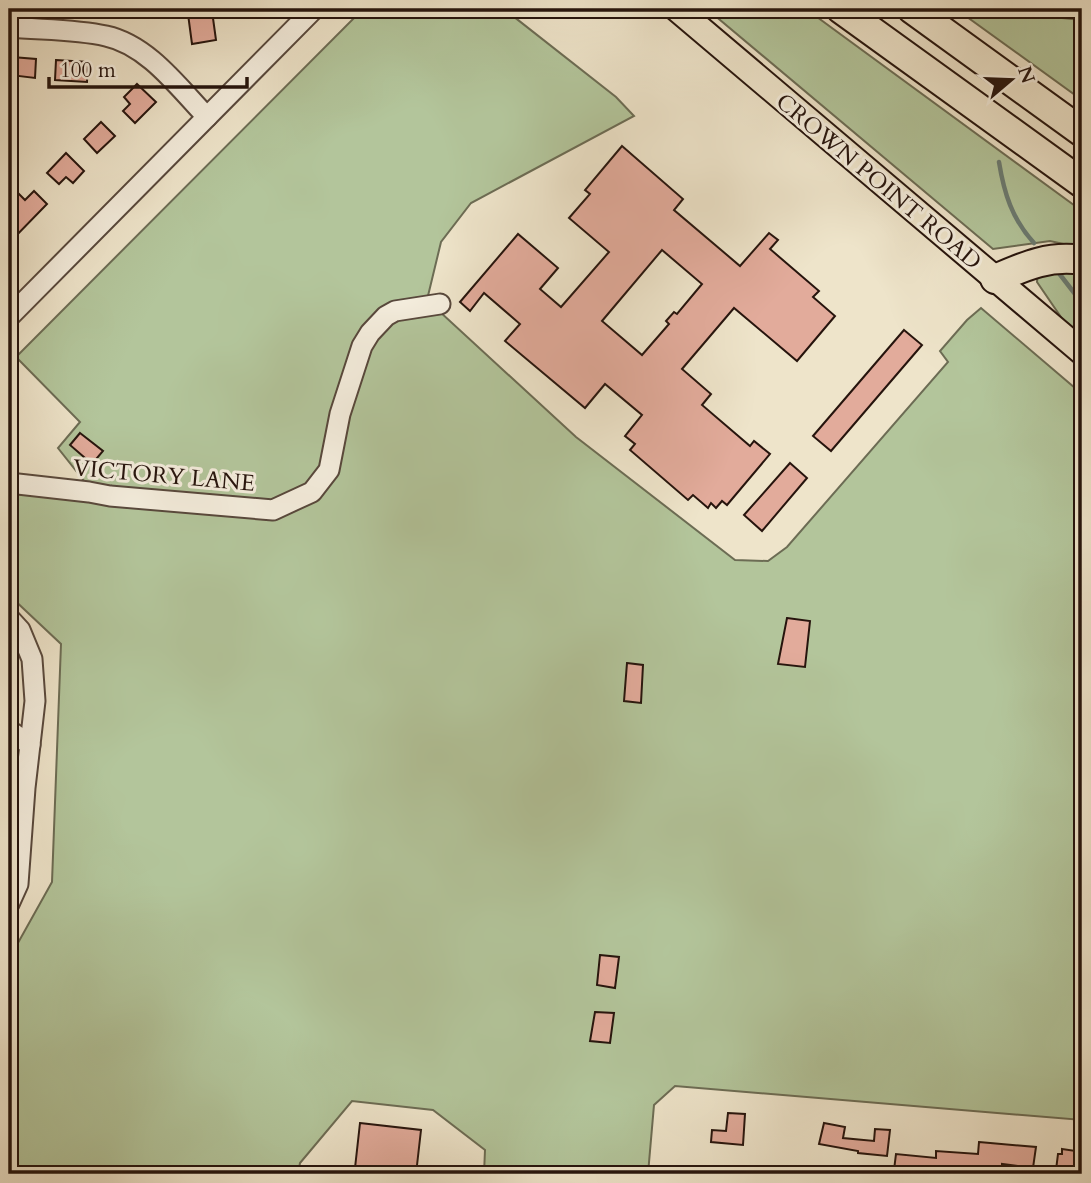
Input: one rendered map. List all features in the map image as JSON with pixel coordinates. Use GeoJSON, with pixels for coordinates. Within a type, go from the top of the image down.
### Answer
{"type":"FeatureCollection","features":[{"type":"Feature","properties":{"kind":"highway"},"geometry":{"type":"LineString","coordinates":[[841,9],[1082,183]]}},
{"type":"Feature","properties":{"kind":"highway"},"geometry":{"type":"LineString","coordinates":[[920,13],[1082,132]]}},
{"type":"Feature","properties":{"kind":"highway"},"geometry":{"type":"LineString","coordinates":[[995,279],[1034,261],[1065,257],[1082,260]]}},
{"type":"Feature","properties":{"kind":"main road","name":"CROWN POINT ROAD"},"geometry":{"type":"LineString","coordinates":[[677,9],[1082,352]]}},
{"type":"Feature","properties":{"kind":"street"},"geometry":{"type":"LineString","coordinates":[[9,317],[314,9]]}},
{"type":"Feature","properties":{"kind":"street"},"geometry":{"type":"LineString","coordinates":[[9,27],[107,36],[124,43],[156,64],[206,117]]}},
{"type":"Feature","properties":{"kind":"street","name":"VICTORY LANE"},"geometry":{"type":"LineString","coordinates":[[9,483],[110,496],[273,510],[312,492],[328,470],[340,414],[362,346],[370,333],[386,316],[395,311],[440,304]]}},
{"type":"Feature","properties":{"kind":"street"},"geometry":{"type":"LineString","coordinates":[[9,618],[20,630],[32,659],[35,701],[18,884],[9,904]]}},
{"type":"Feature","properties":{"kind":"street"},"geometry":{"type":"LineString","coordinates":[[9,730],[30,745]]}},
{"type":"Feature","properties":{"kind":"green space"},"geometry":{"type":"Polygon","coordinates":[[[363,9],[504,9],[616,97],[634,116],[471,203],[441,242],[427,300],[576,437],[735,560],[768,561],[787,547],[948,362],[940,351],[981,308],[1082,394],[1082,1120],[675,1086],[654,1105],[648,1174],[484,1174],[485,1150],[433,1110],[352,1101],[300,1163],[298,1174],[9,1174],[9,959],[52,882],[61,644],[9,595],[9,493],[92,491],[58,448],[80,422],[16,357],[363,9]]]}},
{"type":"Feature","properties":{"kind":"green space"},"geometry":{"type":"Polygon","coordinates":[[[707,9],[806,9],[1082,211],[1082,248],[1050,241],[993,249],[707,9]]]}},
{"type":"Feature","properties":{"kind":"green space"},"geometry":{"type":"Polygon","coordinates":[[[956,9],[1041,9],[1043,16],[1082,20],[1082,100],[956,9]]]}},
{"type":"Feature","properties":{"kind":"green space"},"geometry":{"type":"Polygon","coordinates":[[[1082,270],[1082,335],[1063,320],[1037,282],[1038,271],[1082,270]]]}},
{"type":"Feature","properties":{"kind":"building"},"geometry":{"type":"Polygon","coordinates":[[[212,11],[216,40],[192,44],[188,14],[212,11]]]}},
{"type":"Feature","properties":{"kind":"building"},"geometry":{"type":"Polygon","coordinates":[[[12,57],[36,59],[35,78],[10,75],[12,57]]]}},
{"type":"Feature","properties":{"kind":"building"},"geometry":{"type":"Polygon","coordinates":[[[56,60],[88,62],[87,82],[55,80],[56,60]]]}},
{"type":"Feature","properties":{"kind":"building"},"geometry":{"type":"Polygon","coordinates":[[[137,84],[156,102],[135,123],[123,111],[130,104],[124,97],[137,84]]]}},
{"type":"Feature","properties":{"kind":"building"},"geometry":{"type":"Polygon","coordinates":[[[101,122],[115,136],[97,153],[84,139],[101,122]]]}},
{"type":"Feature","properties":{"kind":"building"},"geometry":{"type":"Polygon","coordinates":[[[622,146],[683,199],[674,210],[740,266],[769,233],[778,240],[770,249],[819,291],[813,297],[835,316],[797,361],[734,308],[682,369],[711,394],[702,405],[750,446],[754,441],[770,454],[727,505],[722,501],[716,508],[711,503],[708,508],[693,495],[688,500],[630,450],[635,444],[625,436],[642,415],[605,384],[585,408],[505,341],[520,324],[484,293],[470,311],[460,302],[518,234],[558,268],[540,289],[561,307],[609,252],[569,218],[590,194],[585,190],[622,146]],[[662,250],[602,321],[642,355],[669,324],[666,321],[674,312],[677,314],[702,284],[662,250]]]}},
{"type":"Feature","properties":{"kind":"building"},"geometry":{"type":"Polygon","coordinates":[[[66,153],[84,171],[73,183],[66,177],[59,184],[47,173],[66,153]]]}},
{"type":"Feature","properties":{"kind":"building"},"geometry":{"type":"Polygon","coordinates":[[[9,184],[25,200],[34,191],[47,204],[9,243],[9,184]]]}},
{"type":"Feature","properties":{"kind":"building"},"geometry":{"type":"Polygon","coordinates":[[[904,330],[922,345],[831,451],[813,436],[904,330]]]}},
{"type":"Feature","properties":{"kind":"building"},"geometry":{"type":"Polygon","coordinates":[[[80,433],[103,451],[92,464],[70,445],[80,433]]]}},
{"type":"Feature","properties":{"kind":"building"},"geometry":{"type":"Polygon","coordinates":[[[790,463],[807,478],[762,531],[744,515],[790,463]]]}},
{"type":"Feature","properties":{"kind":"building"},"geometry":{"type":"Polygon","coordinates":[[[787,618],[810,621],[805,667],[778,664],[787,618]]]}},
{"type":"Feature","properties":{"kind":"building"},"geometry":{"type":"Polygon","coordinates":[[[627,663],[643,665],[641,703],[624,701],[627,663]]]}},
{"type":"Feature","properties":{"kind":"building"},"geometry":{"type":"Polygon","coordinates":[[[600,955],[619,957],[615,988],[597,985],[600,955]]]}},
{"type":"Feature","properties":{"kind":"building"},"geometry":{"type":"Polygon","coordinates":[[[595,1012],[614,1013],[610,1043],[590,1041],[595,1012]]]}},
{"type":"Feature","properties":{"kind":"building"},"geometry":{"type":"Polygon","coordinates":[[[728,1113],[745,1114],[743,1145],[711,1142],[712,1130],[726,1131],[728,1113]]]}},
{"type":"Feature","properties":{"kind":"building"},"geometry":{"type":"Polygon","coordinates":[[[360,1123],[421,1130],[416,1174],[378,1171],[378,1174],[361,1174],[362,1170],[355,1168],[360,1123]]]}},
{"type":"Feature","properties":{"kind":"building"},"geometry":{"type":"Polygon","coordinates":[[[824,1123],[845,1127],[843,1138],[874,1141],[875,1129],[890,1130],[887,1156],[819,1144],[824,1123]]]}},
{"type":"Feature","properties":{"kind":"building"},"geometry":{"type":"Polygon","coordinates":[[[979,1142],[1036,1147],[1033,1168],[1002,1164],[1002,1168],[963,1166],[962,1174],[894,1170],[896,1154],[936,1158],[936,1151],[978,1154],[979,1142]]]}},
{"type":"Feature","properties":{"kind":"building"},"geometry":{"type":"Polygon","coordinates":[[[1062,1149],[1076,1151],[1075,1156],[1081,1156],[1079,1172],[1056,1170],[1058,1154],[1062,1154],[1062,1149]]]}},
{"type":"Feature","properties":{"kind":"waterway"},"geometry":{"type":"LineString","coordinates":[[999,162],[1010,205],[1020,225],[1034,243]]}},
{"type":"Feature","properties":{"kind":"waterway"},"geometry":{"type":"LineString","coordinates":[[1058,272],[1082,303]]}}]}
